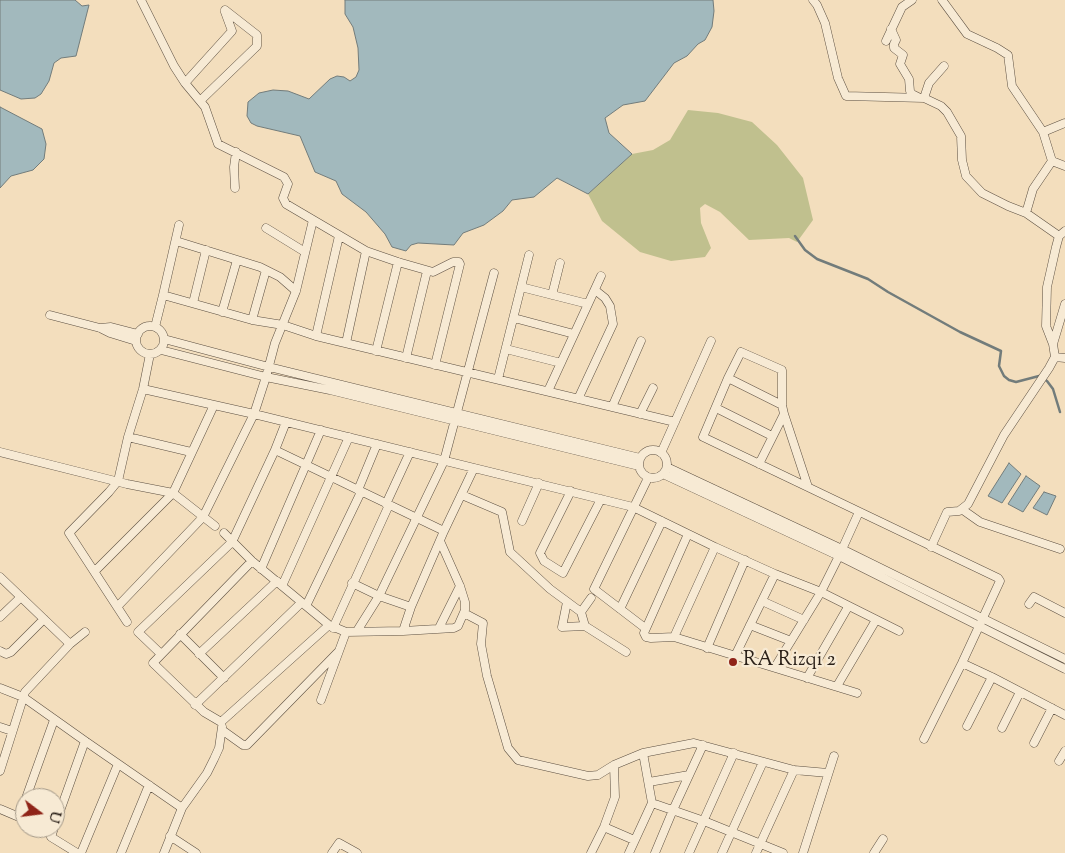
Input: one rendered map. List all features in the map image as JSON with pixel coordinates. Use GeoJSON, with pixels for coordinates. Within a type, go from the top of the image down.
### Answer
{"type":"FeatureCollection","features":[{"type":"Feature","properties":{"kind":"street"},"geometry":{"type":"LineString","coordinates":[[141,0],[174,66],[185,83],[201,100],[209,114],[218,144],[284,176],[288,184],[283,201],[286,204],[366,251],[427,271],[436,272],[453,262],[460,264],[435,365]]}},
{"type":"Feature","properties":{"kind":"street"},"geometry":{"type":"LineString","coordinates":[[813,0],[826,23],[838,78],[846,96],[924,98]]}},
{"type":"Feature","properties":{"kind":"street"},"geometry":{"type":"LineString","coordinates":[[886,41],[902,7],[912,0]]}},
{"type":"Feature","properties":{"kind":"street"},"geometry":{"type":"LineString","coordinates":[[942,0],[967,34],[1008,55],[1012,86],[1043,132],[1052,161]]}},
{"type":"Feature","properties":{"kind":"street"},"geometry":{"type":"LineString","coordinates":[[185,83],[232,30],[225,10],[257,36],[257,46],[201,100]]}},
{"type":"Feature","properties":{"kind":"street"},"geometry":{"type":"LineString","coordinates":[[891,29],[896,40],[894,48],[903,55],[900,64],[909,79],[910,91],[912,94],[941,106],[947,112],[961,136],[962,160],[966,176],[971,183],[989,197],[1026,213],[1062,234],[1047,287],[1045,320],[1055,356],[1011,423],[963,510]]}},
{"type":"Feature","properties":{"kind":"street"},"geometry":{"type":"LineString","coordinates":[[924,98],[930,83],[944,66]]}},
{"type":"Feature","properties":{"kind":"street"},"geometry":{"type":"LineString","coordinates":[[1043,132],[1065,123]]}},
{"type":"Feature","properties":{"kind":"street"},"geometry":{"type":"LineString","coordinates":[[235,188],[234,167],[236,152]]}},
{"type":"Feature","properties":{"kind":"street"},"geometry":{"type":"LineString","coordinates":[[1026,213],[1033,189],[1052,161]]}},
{"type":"Feature","properties":{"kind":"street"},"geometry":{"type":"LineString","coordinates":[[1052,161],[1065,166]]}},
{"type":"Feature","properties":{"kind":"street"},"geometry":{"type":"LineString","coordinates":[[118,606],[203,517],[254,414],[275,343],[296,291],[313,220]]}},
{"type":"Feature","properties":{"kind":"street"},"geometry":{"type":"LineString","coordinates":[[155,327],[179,225]]}},
{"type":"Feature","properties":{"kind":"street"},"geometry":{"type":"LineString","coordinates":[[266,228],[305,252]]}},
{"type":"Feature","properties":{"kind":"street"},"geometry":{"type":"LineString","coordinates":[[316,336],[339,236]]}},
{"type":"Feature","properties":{"kind":"street"},"geometry":{"type":"LineString","coordinates":[[176,241],[266,270],[280,277],[296,291]]}},
{"type":"Feature","properties":{"kind":"street"},"geometry":{"type":"LineString","coordinates":[[192,303],[206,250]]}},
{"type":"Feature","properties":{"kind":"street"},"geometry":{"type":"LineString","coordinates":[[346,343],[366,251]]}},
{"type":"Feature","properties":{"kind":"street"},"geometry":{"type":"LineString","coordinates":[[498,379],[529,255]]}},
{"type":"Feature","properties":{"kind":"street"},"geometry":{"type":"LineString","coordinates":[[222,312],[237,260]]}},
{"type":"Feature","properties":{"kind":"street"},"geometry":{"type":"LineString","coordinates":[[376,350],[398,262]]}},
{"type":"Feature","properties":{"kind":"street"},"geometry":{"type":"LineString","coordinates":[[552,295],[560,263]]}},
{"type":"Feature","properties":{"kind":"street"},"geometry":{"type":"LineString","coordinates":[[252,320],[266,270]]}},
{"type":"Feature","properties":{"kind":"street"},"geometry":{"type":"LineString","coordinates":[[406,358],[427,271]]}},
{"type":"Feature","properties":{"kind":"street"},"geometry":{"type":"LineString","coordinates":[[357,631],[379,596],[418,519],[444,461],[494,272]]}},
{"type":"Feature","properties":{"kind":"street"},"geometry":{"type":"LineString","coordinates":[[548,392],[601,276]]}},
{"type":"Feature","properties":{"kind":"street"},"geometry":{"type":"LineString","coordinates":[[521,287],[588,304]]}},
{"type":"Feature","properties":{"kind":"street"},"geometry":{"type":"LineString","coordinates":[[578,398],[614,324],[606,298],[595,290]]}},
{"type":"Feature","properties":{"kind":"street"},"geometry":{"type":"LineString","coordinates":[[163,295],[252,320],[283,325],[316,336],[675,422]]}},
{"type":"Feature","properties":{"kind":"street"},"geometry":{"type":"LineString","coordinates":[[1053,344],[1065,304]]}},
{"type":"Feature","properties":{"kind":"street"},"geometry":{"type":"LineString","coordinates":[[50,314],[100,328],[110,333],[137,338]]}},
{"type":"Feature","properties":{"kind":"street"},"geometry":{"type":"LineString","coordinates":[[514,318],[574,334]]}},
{"type":"Feature","properties":{"kind":"street"},"geometry":{"type":"LineString","coordinates":[[161,350],[164,339],[162,331],[155,327],[143,328],[137,338],[139,349],[150,354],[161,350],[266,377],[456,417]]}},
{"type":"Feature","properties":{"kind":"street"},"geometry":{"type":"LineString","coordinates":[[164,339],[456,417],[639,462]]}},
{"type":"Feature","properties":{"kind":"street"},"geometry":{"type":"LineString","coordinates":[[612,407],[641,341]]}},
{"type":"Feature","properties":{"kind":"street"},"geometry":{"type":"LineString","coordinates":[[661,453],[711,341]]}},
{"type":"Feature","properties":{"kind":"street"},"geometry":{"type":"LineString","coordinates":[[506,349],[561,363]]}},
{"type":"Feature","properties":{"kind":"street"},"geometry":{"type":"LineString","coordinates":[[808,487],[784,414],[782,405],[782,372],[742,352],[728,378],[703,437],[998,578],[1000,581],[924,739]]}},
{"type":"Feature","properties":{"kind":"street"},"geometry":{"type":"LineString","coordinates":[[127,622],[69,533],[118,481],[128,437],[143,389],[150,354]]}},
{"type":"Feature","properties":{"kind":"street"},"geometry":{"type":"LineString","coordinates":[[1055,356],[1065,358]]}},
{"type":"Feature","properties":{"kind":"street"},"geometry":{"type":"LineString","coordinates":[[728,378],[782,405]]}},
{"type":"Feature","properties":{"kind":"street"},"geometry":{"type":"LineString","coordinates":[[640,414],[653,388]]}},
{"type":"Feature","properties":{"kind":"street"},"geometry":{"type":"LineString","coordinates":[[143,389],[321,430],[633,507],[715,547],[820,592],[899,631]]}},
{"type":"Feature","properties":{"kind":"street"},"geometry":{"type":"LineString","coordinates":[[95,571],[173,493],[214,405]]}},
{"type":"Feature","properties":{"kind":"street"},"geometry":{"type":"LineString","coordinates":[[716,408],[772,436]]}},
{"type":"Feature","properties":{"kind":"street"},"geometry":{"type":"LineString","coordinates":[[759,464],[784,414]]}},
{"type":"Feature","properties":{"kind":"street"},"geometry":{"type":"LineString","coordinates":[[161,654],[138,632],[232,542],[286,422]]}},
{"type":"Feature","properties":{"kind":"street"},"geometry":{"type":"LineString","coordinates":[[261,569],[321,430]]}},
{"type":"Feature","properties":{"kind":"street"},"geometry":{"type":"LineString","coordinates":[[128,437],[191,452]]}},
{"type":"Feature","properties":{"kind":"street"},"geometry":{"type":"LineString","coordinates":[[199,654],[280,584],[350,437]]}},
{"type":"Feature","properties":{"kind":"street"},"geometry":{"type":"LineString","coordinates":[[195,704],[304,604],[359,491],[377,444]]}},
{"type":"Feature","properties":{"kind":"street"},"geometry":{"type":"LineString","coordinates":[[275,450],[444,531]]}},
{"type":"Feature","properties":{"kind":"street"},"geometry":{"type":"LineString","coordinates":[[650,450],[661,453],[666,459],[665,471],[656,478],[648,478],[642,473],[639,462],[650,450]]}},
{"type":"Feature","properties":{"kind":"street"},"geometry":{"type":"LineString","coordinates":[[0,452],[173,493],[215,526]]}},
{"type":"Feature","properties":{"kind":"street"},"geometry":{"type":"LineString","coordinates":[[164,853],[182,808],[207,773],[214,759],[219,748],[222,726],[331,626],[388,505],[410,452]]}},
{"type":"Feature","properties":{"kind":"street"},"geometry":{"type":"LineString","coordinates":[[403,631],[411,606],[474,468]]}},
{"type":"Feature","properties":{"kind":"street"},"geometry":{"type":"LineString","coordinates":[[665,471],[841,553],[980,622],[1065,669]]}},
{"type":"Feature","properties":{"kind":"street"},"geometry":{"type":"LineString","coordinates":[[645,628],[594,589],[648,478]]}},
{"type":"Feature","properties":{"kind":"street"},"geometry":{"type":"LineString","coordinates":[[522,521],[539,483]]}},
{"type":"Feature","properties":{"kind":"street"},"geometry":{"type":"LineString","coordinates":[[571,491],[540,554],[544,561],[563,573],[601,499]]}},
{"type":"Feature","properties":{"kind":"street"},"geometry":{"type":"LineString","coordinates":[[462,495],[502,512],[510,552],[550,590],[581,612],[585,626]]}},
{"type":"Feature","properties":{"kind":"street"},"geometry":{"type":"LineString","coordinates":[[931,547],[947,512],[963,510],[980,522],[1060,549]]}},
{"type":"Feature","properties":{"kind":"street"},"geometry":{"type":"LineString","coordinates":[[775,667],[804,620],[841,553],[858,512]]}},
{"type":"Feature","properties":{"kind":"street"},"geometry":{"type":"LineString","coordinates":[[620,609],[662,521]]}},
{"type":"Feature","properties":{"kind":"street"},"geometry":{"type":"LineString","coordinates":[[224,533],[261,569],[331,626],[346,632],[403,631],[454,628],[458,626],[465,606],[460,586],[440,541]]}},
{"type":"Feature","properties":{"kind":"street"},"geometry":{"type":"LineString","coordinates":[[688,534],[645,628],[644,635],[648,638],[674,638],[857,693]]}},
{"type":"Feature","properties":{"kind":"street"},"geometry":{"type":"LineString","coordinates":[[674,638],[715,547]]}},
{"type":"Feature","properties":{"kind":"street"},"geometry":{"type":"LineString","coordinates":[[707,648],[745,560]]}},
{"type":"Feature","properties":{"kind":"street"},"geometry":{"type":"LineString","coordinates":[[252,561],[153,664],[204,712],[243,745],[247,745],[338,652]]}},
{"type":"Feature","properties":{"kind":"street"},"geometry":{"type":"LineString","coordinates":[[735,656],[775,574]]}},
{"type":"Feature","properties":{"kind":"street"},"geometry":{"type":"LineString","coordinates":[[0,577],[70,644]]}},
{"type":"Feature","properties":{"kind":"street"},"geometry":{"type":"LineString","coordinates":[[352,583],[379,596],[411,606]]}},
{"type":"Feature","properties":{"kind":"street"},"geometry":{"type":"LineString","coordinates":[[439,628],[460,586]]}},
{"type":"Feature","properties":{"kind":"street"},"geometry":{"type":"LineString","coordinates":[[0,617],[21,597]]}},
{"type":"Feature","properties":{"kind":"street"},"geometry":{"type":"LineString","coordinates":[[1029,604],[1034,597],[1065,613]]}},
{"type":"Feature","properties":{"kind":"street"},"geometry":{"type":"LineString","coordinates":[[581,612],[591,598]]}},
{"type":"Feature","properties":{"kind":"street"},"geometry":{"type":"LineString","coordinates":[[567,602],[562,627],[585,626],[626,652]]}},
{"type":"Feature","properties":{"kind":"street"},"geometry":{"type":"LineString","coordinates":[[762,602],[804,620]]}},
{"type":"Feature","properties":{"kind":"street"},"geometry":{"type":"LineString","coordinates":[[807,678],[848,607]]}},
{"type":"Feature","properties":{"kind":"street"},"geometry":{"type":"LineString","coordinates":[[464,613],[482,623],[481,644],[487,676],[508,748],[518,760],[588,776],[598,775],[614,765],[643,753],[694,742],[794,770],[828,773]]}},
{"type":"Feature","properties":{"kind":"street"},"geometry":{"type":"LineString","coordinates":[[0,651],[6,654],[11,652],[44,619]]}},
{"type":"Feature","properties":{"kind":"street"},"geometry":{"type":"LineString","coordinates":[[838,686],[876,620]]}},
{"type":"Feature","properties":{"kind":"street"},"geometry":{"type":"LineString","coordinates":[[980,622],[1065,659]]}},
{"type":"Feature","properties":{"kind":"street"},"geometry":{"type":"LineString","coordinates":[[750,625],[791,640]]}},
{"type":"Feature","properties":{"kind":"street"},"geometry":{"type":"LineString","coordinates":[[1,767],[23,697],[30,686],[70,644],[85,632]]}},
{"type":"Feature","properties":{"kind":"street"},"geometry":{"type":"LineString","coordinates":[[321,700],[346,632]]}},
{"type":"Feature","properties":{"kind":"street"},"geometry":{"type":"LineString","coordinates":[[180,634],[224,678]]}},
{"type":"Feature","properties":{"kind":"street"},"geometry":{"type":"LineString","coordinates":[[962,663],[1065,714]]}},
{"type":"Feature","properties":{"kind":"street"},"geometry":{"type":"LineString","coordinates":[[967,726],[992,677]]}},
{"type":"Feature","properties":{"kind":"street"},"geometry":{"type":"LineString","coordinates":[[0,688],[23,697],[182,808]]}},
{"type":"Feature","properties":{"kind":"street"},"geometry":{"type":"LineString","coordinates":[[1002,728],[1020,692]]}},
{"type":"Feature","properties":{"kind":"street"},"geometry":{"type":"LineString","coordinates":[[1034,743],[1052,708]]}},
{"type":"Feature","properties":{"kind":"street"},"geometry":{"type":"LineString","coordinates":[[30,788],[54,720]]}},
{"type":"Feature","properties":{"kind":"street"},"geometry":{"type":"LineString","coordinates":[[0,727],[12,731]]}},
{"type":"Feature","properties":{"kind":"street"},"geometry":{"type":"LineString","coordinates":[[65,798],[85,741]]}},
{"type":"Feature","properties":{"kind":"street"},"geometry":{"type":"LineString","coordinates":[[654,853],[703,745]]}},
{"type":"Feature","properties":{"kind":"street"},"geometry":{"type":"LineString","coordinates":[[1059,761],[1065,752]]}},
{"type":"Feature","properties":{"kind":"street"},"geometry":{"type":"LineString","coordinates":[[629,853],[652,803],[643,753]]}},
{"type":"Feature","properties":{"kind":"street"},"geometry":{"type":"LineString","coordinates":[[689,853],[734,753]]}},
{"type":"Feature","properties":{"kind":"street"},"geometry":{"type":"LineString","coordinates":[[803,853],[834,756]]}},
{"type":"Feature","properties":{"kind":"street"},"geometry":{"type":"LineString","coordinates":[[722,853],[763,762]]}},
{"type":"Feature","properties":{"kind":"street"},"geometry":{"type":"LineString","coordinates":[[81,853],[118,764]]}},
{"type":"Feature","properties":{"kind":"street"},"geometry":{"type":"LineString","coordinates":[[591,853],[604,827],[615,797],[614,765]]}},
{"type":"Feature","properties":{"kind":"street"},"geometry":{"type":"LineString","coordinates":[[756,853],[794,770]]}},
{"type":"Feature","properties":{"kind":"street"},"geometry":{"type":"LineString","coordinates":[[648,782],[689,775]]}},
{"type":"Feature","properties":{"kind":"street"},"geometry":{"type":"LineString","coordinates":[[121,853],[149,785]]}},
{"type":"Feature","properties":{"kind":"street"},"geometry":{"type":"LineString","coordinates":[[652,803],[704,821],[783,853]]}},
{"type":"Feature","properties":{"kind":"street"},"geometry":{"type":"LineString","coordinates":[[0,809],[15,815]]}},
{"type":"Feature","properties":{"kind":"street"},"geometry":{"type":"LineString","coordinates":[[604,827],[634,840]]}},
{"type":"Feature","properties":{"kind":"street"},"geometry":{"type":"LineString","coordinates":[[170,836],[196,853]]}},
{"type":"Feature","properties":{"kind":"street"},"geometry":{"type":"LineString","coordinates":[[53,838],[76,853]]}},
{"type":"Feature","properties":{"kind":"street"},"geometry":{"type":"LineString","coordinates":[[868,853],[876,850],[883,839]]}},
{"type":"Feature","properties":{"kind":"street"},"geometry":{"type":"LineString","coordinates":[[332,853],[339,843],[356,853]]}},
{"type":"Feature","properties":{"kind":"green space"},"geometry":{"type":"Polygon","coordinates":[[[688,110],[718,113],[752,122],[777,145],[803,178],[813,220],[797,242],[789,238],[749,240],[720,212],[705,204],[700,208],[701,223],[711,248],[705,257],[671,261],[640,252],[602,221],[588,194],[632,154],[653,150],[670,140],[688,110]]]}},
{"type":"Feature","properties":{"kind":"water"},"geometry":{"type":"Polygon","coordinates":[[[0,0],[75,0],[82,6],[89,5],[76,56],[61,58],[54,63],[49,81],[41,94],[35,98],[21,99],[0,90],[0,0]]]}},
{"type":"Feature","properties":{"kind":"water"},"geometry":{"type":"Polygon","coordinates":[[[345,0],[713,0],[714,11],[712,27],[705,40],[698,44],[687,56],[674,63],[645,101],[623,105],[605,118],[609,133],[632,154],[588,194],[557,178],[534,197],[512,200],[503,211],[484,225],[463,233],[454,245],[418,243],[411,245],[406,251],[392,247],[385,234],[366,212],[342,194],[336,181],[315,172],[300,136],[257,126],[251,123],[247,116],[248,102],[259,93],[273,90],[288,91],[309,99],[330,79],[337,76],[344,77],[350,81],[356,77],[359,70],[358,48],[353,27],[345,14],[345,0]]]}},
{"type":"Feature","properties":{"kind":"water"},"geometry":{"type":"Polygon","coordinates":[[[0,107],[42,129],[46,144],[44,159],[33,170],[11,176],[0,188],[0,107]]]}},
{"type":"Feature","properties":{"kind":"water"},"geometry":{"type":"Polygon","coordinates":[[[1009,463],[1021,474],[1002,503],[988,496],[1009,463]]]}},
{"type":"Feature","properties":{"kind":"water"},"geometry":{"type":"Polygon","coordinates":[[[1026,476],[1040,486],[1023,512],[1008,504],[1026,476]]]}},
{"type":"Feature","properties":{"kind":"water"},"geometry":{"type":"Polygon","coordinates":[[[1044,492],[1056,496],[1047,515],[1033,508],[1044,492]]]}},
{"type":"Feature","properties":{"kind":"waterway"},"geometry":{"type":"LineString","coordinates":[[795,236],[805,250],[817,259],[868,279],[960,332],[1001,351],[999,366],[1004,376],[1009,380],[1016,382],[1039,376],[1047,381],[1053,389],[1060,412]]}},
{"type":"Feature","properties":{"kind":"place","name":"RA Rizqi 2"},"geometry":{"type":"Point","coordinates":[733,662]}}]}
